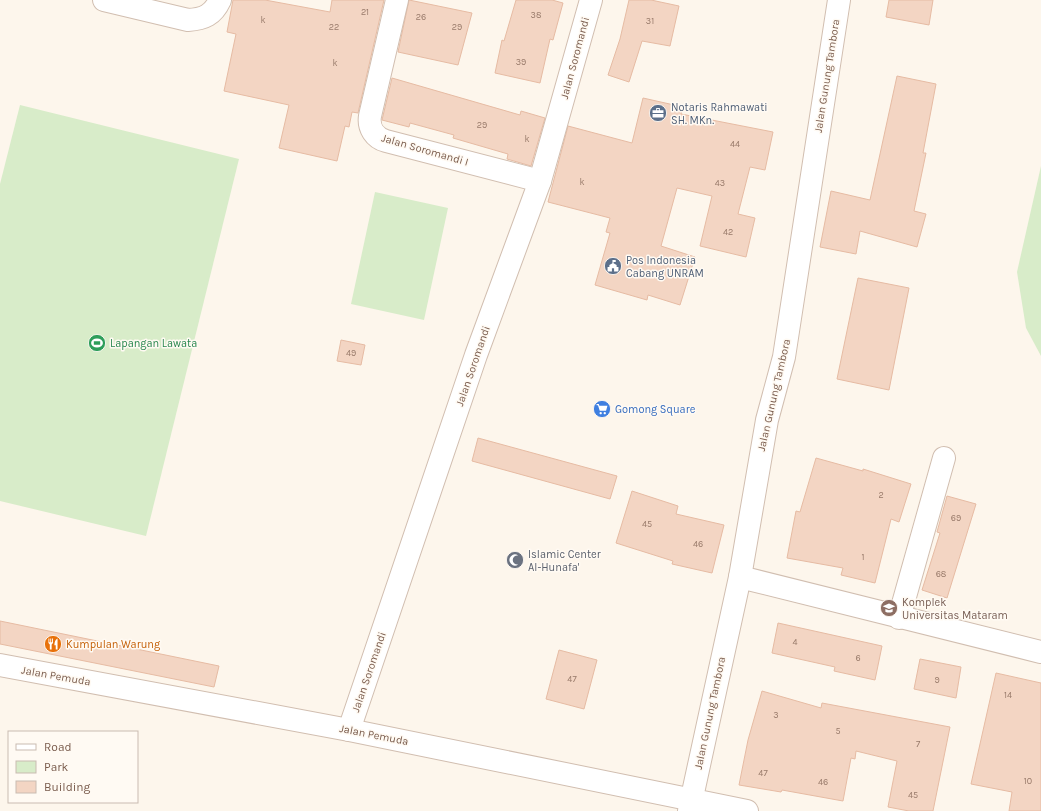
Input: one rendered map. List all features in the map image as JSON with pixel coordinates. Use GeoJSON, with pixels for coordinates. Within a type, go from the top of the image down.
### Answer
{"type":"FeatureCollection","features":[{"type":"Feature","properties":{"kind":"street"},"geometry":{"type":"LineString","coordinates":[[104,0],[188,20],[201,19],[213,14],[220,0]]}},
{"type":"Feature","properties":{"kind":"street","name":"Jalan Soromandi I"},"geometry":{"type":"LineString","coordinates":[[397,0],[370,116],[370,127],[374,133],[386,141],[540,181]]}},
{"type":"Feature","properties":{"kind":"street","name":"Jalan Soromandi"},"geometry":{"type":"LineString","coordinates":[[349,730],[476,355],[540,181],[591,0]]}},
{"type":"Feature","properties":{"kind":"street","name":"Jalan Gunung Tambora"},"geometry":{"type":"LineString","coordinates":[[690,806],[740,577],[765,427],[784,357],[839,0]]}},
{"type":"Feature","properties":{"kind":"street"},"geometry":{"type":"LineString","coordinates":[[899,618],[944,458]]}},
{"type":"Feature","properties":{"kind":"street"},"geometry":{"type":"LineString","coordinates":[[740,577],[899,618],[1041,652]]}},
{"type":"Feature","properties":{"kind":"street","name":"Jalan Pemuda"},"geometry":{"type":"LineString","coordinates":[[0,665],[349,730],[690,806],[747,811]]}},
{"type":"Feature","properties":{"kind":"green space","name":"Lapangan Lawata"},"geometry":{"type":"Polygon","coordinates":[[[20,105],[239,159],[146,536],[0,501],[0,184],[20,105]]]}},
{"type":"Feature","properties":{"kind":"green space"},"geometry":{"type":"Polygon","coordinates":[[[1041,166],[1041,356],[1026,328],[1017,272],[1041,166]]]}},
{"type":"Feature","properties":{"kind":"green space"},"geometry":{"type":"Polygon","coordinates":[[[375,192],[448,208],[424,320],[351,304],[375,192]]]}},
{"type":"Feature","properties":{"kind":"building"},"geometry":{"type":"Polygon","coordinates":[[[233,0],[265,0],[330,12],[332,0],[384,0],[358,113],[352,112],[349,127],[345,126],[337,161],[279,148],[289,105],[224,91],[236,34],[227,32],[233,0]]]}},
{"type":"Feature","properties":{"kind":"building"},"geometry":{"type":"Polygon","coordinates":[[[409,0],[472,13],[458,65],[398,52],[409,0]]]}},
{"type":"Feature","properties":{"kind":"building"},"geometry":{"type":"Polygon","coordinates":[[[516,0],[552,0],[563,3],[553,40],[550,39],[540,83],[495,73],[502,40],[504,41],[516,0]]]}},
{"type":"Feature","properties":{"kind":"building"},"geometry":{"type":"Polygon","coordinates":[[[629,0],[651,0],[679,6],[670,46],[642,41],[629,82],[608,75],[620,39],[629,0]]]}},
{"type":"Feature","properties":{"kind":"building"},"geometry":{"type":"Polygon","coordinates":[[[889,0],[933,0],[929,25],[886,17],[889,0]]]}},
{"type":"Feature","properties":{"kind":"building"},"geometry":{"type":"Polygon","coordinates":[[[897,76],[936,84],[923,153],[926,153],[914,211],[926,214],[917,247],[860,231],[856,254],[820,247],[831,191],[870,200],[897,76]]]}},
{"type":"Feature","properties":{"kind":"building"},"geometry":{"type":"Polygon","coordinates":[[[392,78],[520,115],[521,111],[545,118],[531,166],[507,159],[508,154],[453,138],[454,135],[410,123],[409,127],[382,120],[392,78]]]}},
{"type":"Feature","properties":{"kind":"building"},"geometry":{"type":"Polygon","coordinates":[[[643,98],[683,107],[681,114],[773,132],[765,170],[750,167],[738,214],[755,218],[746,257],[700,246],[712,196],[677,188],[661,246],[695,257],[680,305],[648,295],[647,300],[595,285],[610,233],[606,232],[610,218],[548,202],[568,126],[632,143],[643,98]]]}},
{"type":"Feature","properties":{"kind":"building"},"geometry":{"type":"Polygon","coordinates":[[[858,278],[909,288],[889,390],[837,379],[858,278]]]}},
{"type":"Feature","properties":{"kind":"building"},"geometry":{"type":"Polygon","coordinates":[[[341,340],[365,345],[361,365],[337,361],[341,340]]]}},
{"type":"Feature","properties":{"kind":"building"},"geometry":{"type":"Polygon","coordinates":[[[478,438],[617,476],[610,499],[472,461],[478,438]]]}},
{"type":"Feature","properties":{"kind":"building"},"geometry":{"type":"Polygon","coordinates":[[[816,458],[863,471],[863,469],[911,484],[899,522],[891,519],[875,583],[841,575],[843,568],[787,558],[796,511],[800,512],[816,458]]]}},
{"type":"Feature","properties":{"kind":"building"},"geometry":{"type":"Polygon","coordinates":[[[632,491],[678,506],[676,514],[724,525],[712,573],[672,564],[673,561],[616,543],[632,491]]]}},
{"type":"Feature","properties":{"kind":"building"},"geometry":{"type":"Polygon","coordinates":[[[947,496],[976,504],[947,598],[922,590],[940,533],[937,532],[947,496]]]}},
{"type":"Feature","properties":{"kind":"building"},"geometry":{"type":"Polygon","coordinates":[[[0,621],[219,666],[214,687],[0,644],[0,621]]]}},
{"type":"Feature","properties":{"kind":"building"},"geometry":{"type":"Polygon","coordinates":[[[778,623],[882,646],[875,680],[834,671],[835,667],[772,653],[778,623]]]}},
{"type":"Feature","properties":{"kind":"building"},"geometry":{"type":"Polygon","coordinates":[[[559,650],[597,660],[584,709],[546,699],[559,650]]]}},
{"type":"Feature","properties":{"kind":"building"},"geometry":{"type":"Polygon","coordinates":[[[920,659],[961,667],[956,698],[914,689],[920,659]]]}},
{"type":"Feature","properties":{"kind":"building"},"geometry":{"type":"Polygon","coordinates":[[[996,673],[1041,683],[1041,811],[1009,811],[1012,792],[971,784],[996,673]]]}},
{"type":"Feature","properties":{"kind":"building"},"geometry":{"type":"Polygon","coordinates":[[[762,691],[821,708],[822,703],[950,727],[933,811],[909,811],[888,807],[897,761],[856,751],[855,759],[851,758],[843,801],[782,790],[781,792],[739,785],[748,740],[762,691]]]}},
{"type":"Feature","properties":{"kind":"place","name":"Notaris Rahmawati SH. MKn."},"geometry":{"type":"Point","coordinates":[658,113]}},
{"type":"Feature","properties":{"kind":"place","name":"Pos Indonesia Cabang UNRAM"},"geometry":{"type":"Point","coordinates":[613,266]}},
{"type":"Feature","properties":{"kind":"place","name":"Lapangan Lawata"},"geometry":{"type":"Point","coordinates":[97,343]}},
{"type":"Feature","properties":{"kind":"place","name":"Gomong Square"},"geometry":{"type":"Point","coordinates":[602,409]}},
{"type":"Feature","properties":{"kind":"place","name":"Islamic Center Al-Hunafa'"},"geometry":{"type":"Point","coordinates":[515,560]}},
{"type":"Feature","properties":{"kind":"place","name":"Komplek Universitas Mataram"},"geometry":{"type":"Point","coordinates":[889,608]}},
{"type":"Feature","properties":{"kind":"place","name":"Kumpulan Warung"},"geometry":{"type":"Point","coordinates":[53,644]}}]}
